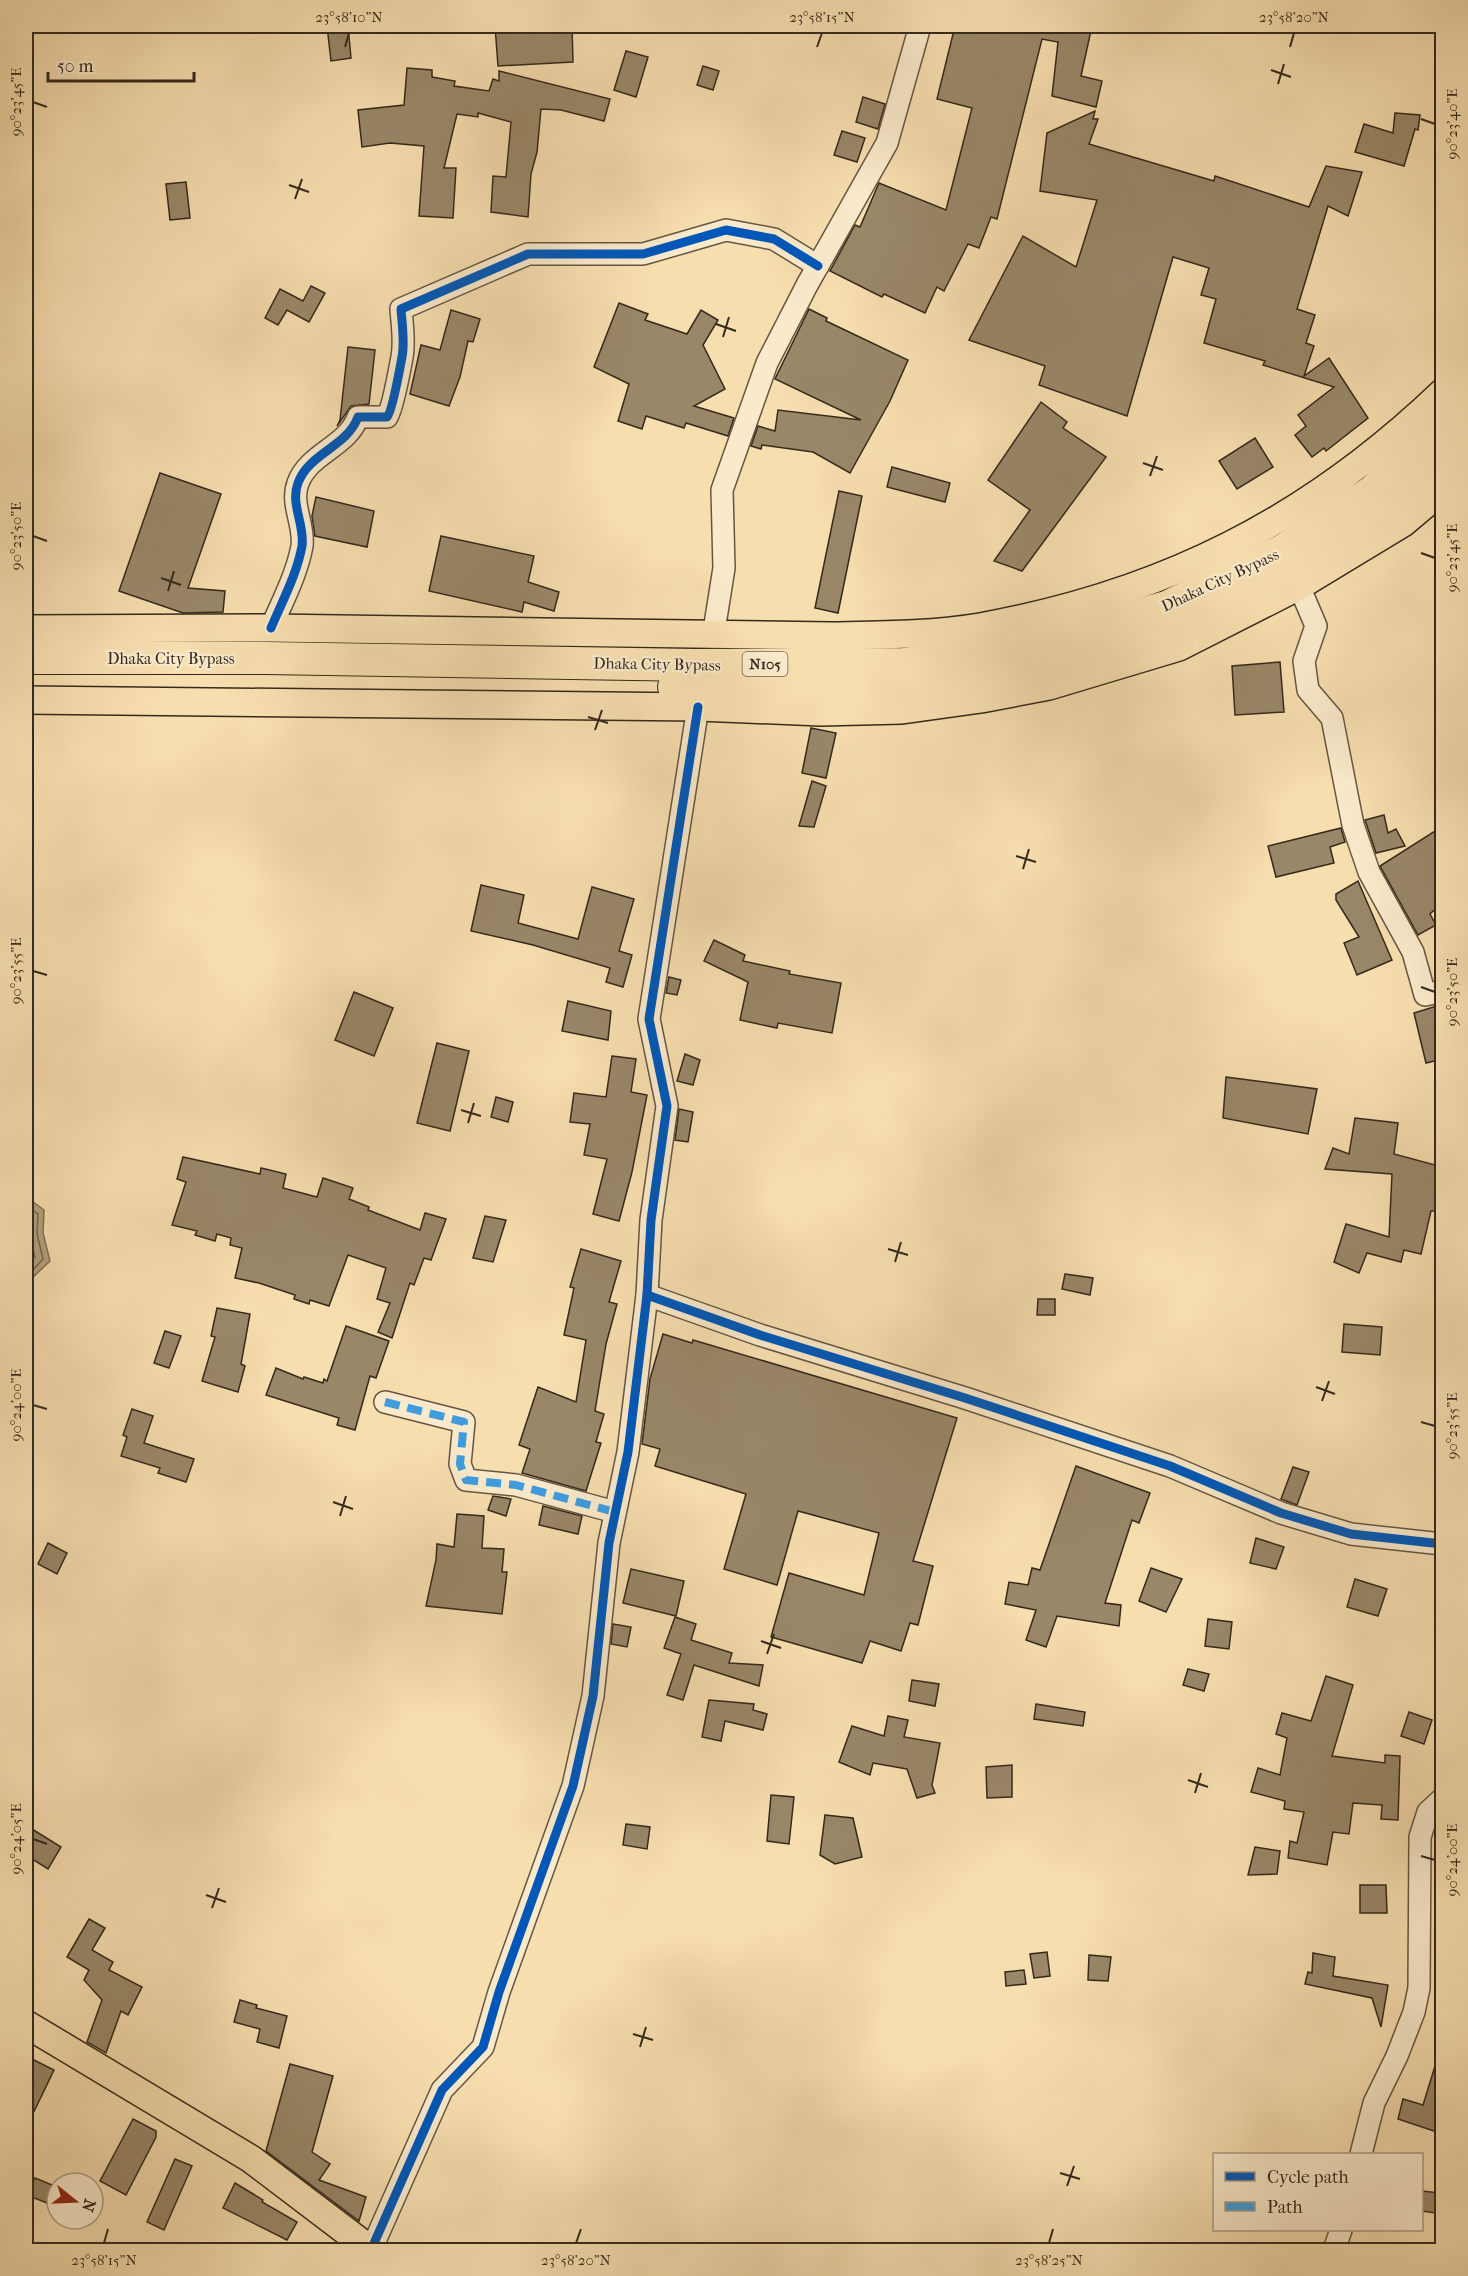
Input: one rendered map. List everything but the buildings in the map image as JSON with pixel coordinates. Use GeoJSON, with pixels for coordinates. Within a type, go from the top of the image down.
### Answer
{"type":"FeatureCollection","features":[{"type":"Feature","properties":{"kind":"highway","name":"Dhaka City Bypass"},"geometry":{"type":"LineString","coordinates":[[26,657],[695,665],[904,664],[1031,646],[1167,607],[1282,551],[1373,490],[1443,429]]}},
{"type":"Feature","properties":{"kind":"highway","name":"Dhaka City Bypass"},"geometry":{"type":"LineString","coordinates":[[26,679],[906,688],[1041,669],[1172,630],[1250,594],[1331,549],[1393,508],[1443,464]]}},
{"type":"Feature","properties":{"kind":"main road"},"geometry":{"type":"LineString","coordinates":[[26,629],[271,628],[712,637],[915,634],[979,627],[1098,599],[1222,551],[1310,501],[1354,469],[1443,393]]}},
{"type":"Feature","properties":{"kind":"main road"},"geometry":{"type":"LineString","coordinates":[[26,700],[698,707],[821,712],[902,710],[1049,686],[1179,647],[1299,586],[1403,523],[1443,490]]}},
{"type":"Feature","properties":{"kind":"main road"},"geometry":{"type":"LineString","coordinates":[[26,2024],[251,2159],[371,2250]]}},
{"type":"Feature","properties":{"kind":"street"},"geometry":{"type":"LineString","coordinates":[[712,637],[724,568],[722,490],[767,363],[886,143],[920,26]]}},
{"type":"Feature","properties":{"kind":"street"},"geometry":{"type":"LineString","coordinates":[[271,628],[302,544],[294,498],[298,483],[308,465],[353,430],[358,417],[387,417],[392,412],[396,379],[403,356],[401,309],[528,254],[643,254],[726,230],[774,239],[818,266]]}},
{"type":"Feature","properties":{"kind":"street"},"geometry":{"type":"LineString","coordinates":[[1299,586],[1316,626],[1304,661],[1308,690],[1332,718],[1353,825],[1369,872],[1413,952],[1425,995],[1443,991]]}},
{"type":"Feature","properties":{"kind":"street"},"geometry":{"type":"LineString","coordinates":[[371,2250],[442,2090],[483,2047],[499,1992],[573,1786],[593,1696],[609,1543],[628,1452],[647,1295],[651,1220],[667,1106],[649,1019],[698,707]]}},
{"type":"Feature","properties":{"kind":"street"},"geometry":{"type":"LineString","coordinates":[[647,1295],[760,1335],[965,1398],[1170,1466],[1281,1513],[1352,1534],[1443,1544]]}},
{"type":"Feature","properties":{"kind":"street"},"geometry":{"type":"LineString","coordinates":[[385,1402],[464,1422],[460,1464],[466,1480],[516,1485],[615,1512]]}},
{"type":"Feature","properties":{"kind":"street"},"geometry":{"type":"LineString","coordinates":[[1361,2153],[1374,2103],[1414,2012],[1419,1988],[1420,1837],[1428,1812],[1443,1799]]}},
{"type":"Feature","properties":{"kind":"street"},"geometry":{"type":"LineString","coordinates":[[1334,2250],[1340,2231]]}},
{"type":"Feature","properties":{"kind":"water"},"geometry":{"type":"Polygon","coordinates":[[[26,1199],[44,1210],[43,1233],[50,1261],[30,1280],[26,1276],[26,1199]]]}},
{"type":"Feature","properties":{"kind":"marked path"},"geometry":{"type":"LineString","coordinates":[[385,1402],[464,1422],[460,1464],[466,1480],[516,1485],[615,1512]]}},
{"type":"Feature","properties":{"kind":"cycle path"},"geometry":{"type":"LineString","coordinates":[[271,628],[293,577],[302,546],[302,530],[296,499],[298,483],[310,464],[346,436],[358,417],[387,417],[403,351],[401,309],[528,254],[643,254],[726,230],[774,239],[818,266]]}},
{"type":"Feature","properties":{"kind":"cycle path"},"geometry":{"type":"LineString","coordinates":[[371,2250],[442,2090],[483,2047],[499,1992],[573,1786],[593,1696],[609,1543],[628,1452],[647,1295],[651,1220],[667,1106],[649,1019],[698,707]]}},
{"type":"Feature","properties":{"kind":"cycle path"},"geometry":{"type":"LineString","coordinates":[[647,1295],[760,1335],[965,1398],[1170,1466],[1281,1513],[1351,1534],[1442,1544]]}}]}
